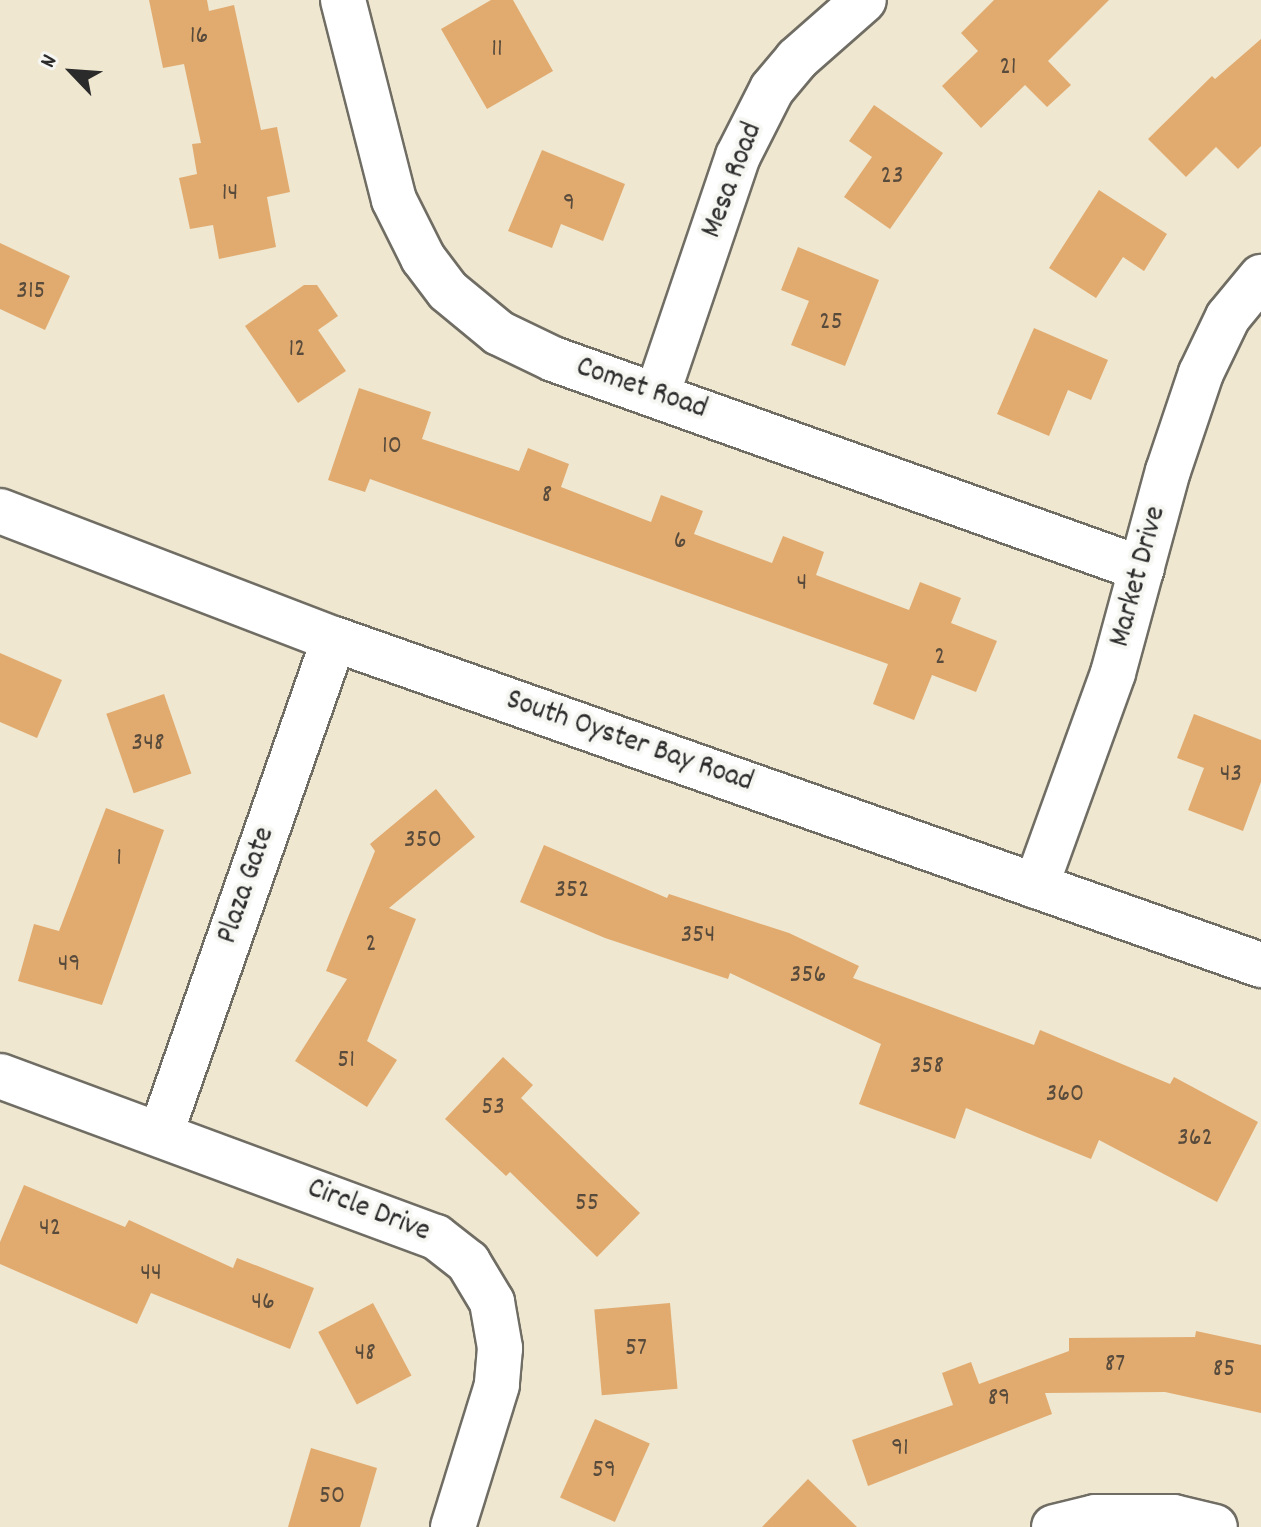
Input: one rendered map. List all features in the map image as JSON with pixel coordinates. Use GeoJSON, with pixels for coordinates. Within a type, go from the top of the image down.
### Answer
{"type":"FeatureCollection","features":[{"type":"Feature","properties":{"kind":"street","name":"Comet Road"},"geometry":{"type":"LineString","coordinates":[[343,0],[394,200],[423,258],[448,291],[499,333],[553,359],[1142,569]]}},
{"type":"Feature","properties":{"kind":"street","name":"Mesa Road"},"geometry":{"type":"LineString","coordinates":[[657,395],[738,156],[772,89],[797,59],[864,0]]}},
{"type":"Feature","properties":{"kind":"street","name":"Market Drive"},"geometry":{"type":"LineString","coordinates":[[1036,886],[1113,673],[1201,373],[1228,317],[1261,277]]}},
{"type":"Feature","properties":{"kind":"street","name":"South Oyster Bay Road"},"geometry":{"type":"LineString","coordinates":[[0,511],[334,639],[1261,965]]}},
{"type":"Feature","properties":{"kind":"street","name":"Plaza Gate"},"geometry":{"type":"LineString","coordinates":[[161,1133],[334,639]]}},
{"type":"Feature","properties":{"kind":"street","name":"Circle Drive"},"geometry":{"type":"LineString","coordinates":[[0,1076],[436,1237],[468,1262],[492,1302],[500,1348],[497,1385],[453,1527]]}},
{"type":"Feature","properties":{"kind":"street"},"geometry":{"type":"LineString","coordinates":[[1054,1527],[1095,1517],[1174,1517],[1215,1527]]}},
{"type":"Feature","properties":{"kind":"building"},"geometry":{"type":"Polygon","coordinates":[[[149,0],[207,0],[209,11],[234,5],[261,130],[277,127],[290,192],[267,197],[276,247],[219,259],[213,225],[190,229],[179,178],[197,174],[192,144],[201,143],[184,64],[163,68],[149,0]]]}},
{"type":"Feature","properties":{"kind":"building"},"geometry":{"type":"Polygon","coordinates":[[[491,0],[513,0],[553,71],[487,109],[441,29],[491,0]]]}},
{"type":"Feature","properties":{"kind":"building"},"geometry":{"type":"Polygon","coordinates":[[[994,0],[1109,0],[1048,61],[1071,85],[1047,107],[1025,85],[981,128],[942,86],[978,51],[961,33],[994,0]]]}},
{"type":"Feature","properties":{"kind":"building"},"geometry":{"type":"Polygon","coordinates":[[[1261,39],[1261,146],[1238,169],[1216,147],[1186,177],[1148,139],[1212,76],[1215,79],[1261,39]]]}},
{"type":"Feature","properties":{"kind":"building"},"geometry":{"type":"Polygon","coordinates":[[[874,105],[943,153],[890,229],[844,197],[872,157],[849,141],[874,105]]]}},
{"type":"Feature","properties":{"kind":"building"},"geometry":{"type":"Polygon","coordinates":[[[542,150],[625,184],[603,241],[561,224],[552,248],[508,231],[542,150]]]}},
{"type":"Feature","properties":{"kind":"building"},"geometry":{"type":"Polygon","coordinates":[[[1099,190],[1167,234],[1144,271],[1123,257],[1096,298],[1049,268],[1099,190]]]}},
{"type":"Feature","properties":{"kind":"building"},"geometry":{"type":"Polygon","coordinates":[[[0,243],[70,276],[45,330],[0,309],[0,243]]]}},
{"type":"Feature","properties":{"kind":"building"},"geometry":{"type":"Polygon","coordinates":[[[798,247],[879,280],[845,366],[791,345],[809,301],[781,290],[798,247]]]}},
{"type":"Feature","properties":{"kind":"building"},"geometry":{"type":"Polygon","coordinates":[[[304,285],[317,285],[338,316],[318,330],[346,371],[298,403],[245,326],[304,285]]]}},
{"type":"Feature","properties":{"kind":"building"},"geometry":{"type":"Polygon","coordinates":[[[1034,328],[1108,360],[1091,400],[1068,390],[1049,436],[997,414],[1034,328]]]}},
{"type":"Feature","properties":{"kind":"building"},"geometry":{"type":"Polygon","coordinates":[[[359,388],[431,412],[422,439],[519,471],[528,448],[569,464],[561,487],[651,522],[661,495],[703,511],[694,534],[772,563],[783,536],[824,552],[816,575],[909,610],[920,582],[961,598],[951,623],[997,641],[976,692],[932,675],[914,720],[873,704],[888,664],[370,479],[365,492],[328,480],[359,388]]]}},
{"type":"Feature","properties":{"kind":"building"},"geometry":{"type":"Polygon","coordinates":[[[0,653],[62,680],[37,738],[0,722],[0,653]]]}},
{"type":"Feature","properties":{"kind":"building"},"geometry":{"type":"Polygon","coordinates":[[[164,694],[191,773],[134,793],[106,714],[164,694]]]}},
{"type":"Feature","properties":{"kind":"building"},"geometry":{"type":"Polygon","coordinates":[[[1194,714],[1261,740],[1261,782],[1243,831],[1188,810],[1204,768],[1177,758],[1194,714]]]}},
{"type":"Feature","properties":{"kind":"building"},"geometry":{"type":"Polygon","coordinates":[[[436,789],[475,837],[389,908],[416,919],[367,1041],[397,1060],[367,1107],[295,1061],[347,979],[326,971],[375,851],[370,844],[436,789]]]}},
{"type":"Feature","properties":{"kind":"building"},"geometry":{"type":"Polygon","coordinates":[[[106,808],[164,830],[102,1005],[18,981],[34,924],[59,931],[106,808]]]}},
{"type":"Feature","properties":{"kind":"building"},"geometry":{"type":"Polygon","coordinates":[[[544,845],[667,898],[669,894],[789,933],[859,966],[853,978],[1034,1045],[1040,1030],[1170,1084],[1174,1077],[1258,1122],[1217,1202],[1099,1140],[1091,1159],[966,1108],[955,1139],[859,1104],[881,1044],[730,973],[728,979],[605,938],[520,902],[544,845]]]}},
{"type":"Feature","properties":{"kind":"building"},"geometry":{"type":"Polygon","coordinates":[[[503,1057],[533,1085],[521,1098],[640,1213],[597,1257],[510,1172],[506,1176],[445,1119],[503,1057]]]}},
{"type":"Feature","properties":{"kind":"building"},"geometry":{"type":"Polygon","coordinates":[[[24,1185],[125,1227],[129,1220],[233,1268],[237,1258],[314,1288],[290,1349],[151,1293],[137,1324],[0,1264],[0,1242],[24,1185]]]}},
{"type":"Feature","properties":{"kind":"building"},"geometry":{"type":"Polygon","coordinates":[[[373,1303],[411,1375],[357,1405],[318,1332],[373,1303]]]}},
{"type":"Feature","properties":{"kind":"building"},"geometry":{"type":"Polygon","coordinates":[[[670,1303],[677,1389],[602,1395],[594,1310],[670,1303]]]}},
{"type":"Feature","properties":{"kind":"building"},"geometry":{"type":"Polygon","coordinates":[[[1196,1331],[1261,1345],[1261,1413],[1165,1392],[1045,1393],[1052,1414],[868,1486],[852,1440],[953,1405],[942,1373],[971,1362],[979,1384],[1069,1351],[1069,1338],[1195,1337],[1196,1331]]]}},
{"type":"Feature","properties":{"kind":"building"},"geometry":{"type":"Polygon","coordinates":[[[595,1419],[650,1443],[615,1522],[560,1498],[595,1419]]]}},
{"type":"Feature","properties":{"kind":"building"},"geometry":{"type":"Polygon","coordinates":[[[311,1448],[377,1468],[360,1527],[288,1527],[311,1448]]]}},
{"type":"Feature","properties":{"kind":"building"},"geometry":{"type":"Polygon","coordinates":[[[808,1479],[857,1527],[762,1527],[808,1479]]]}}]}
